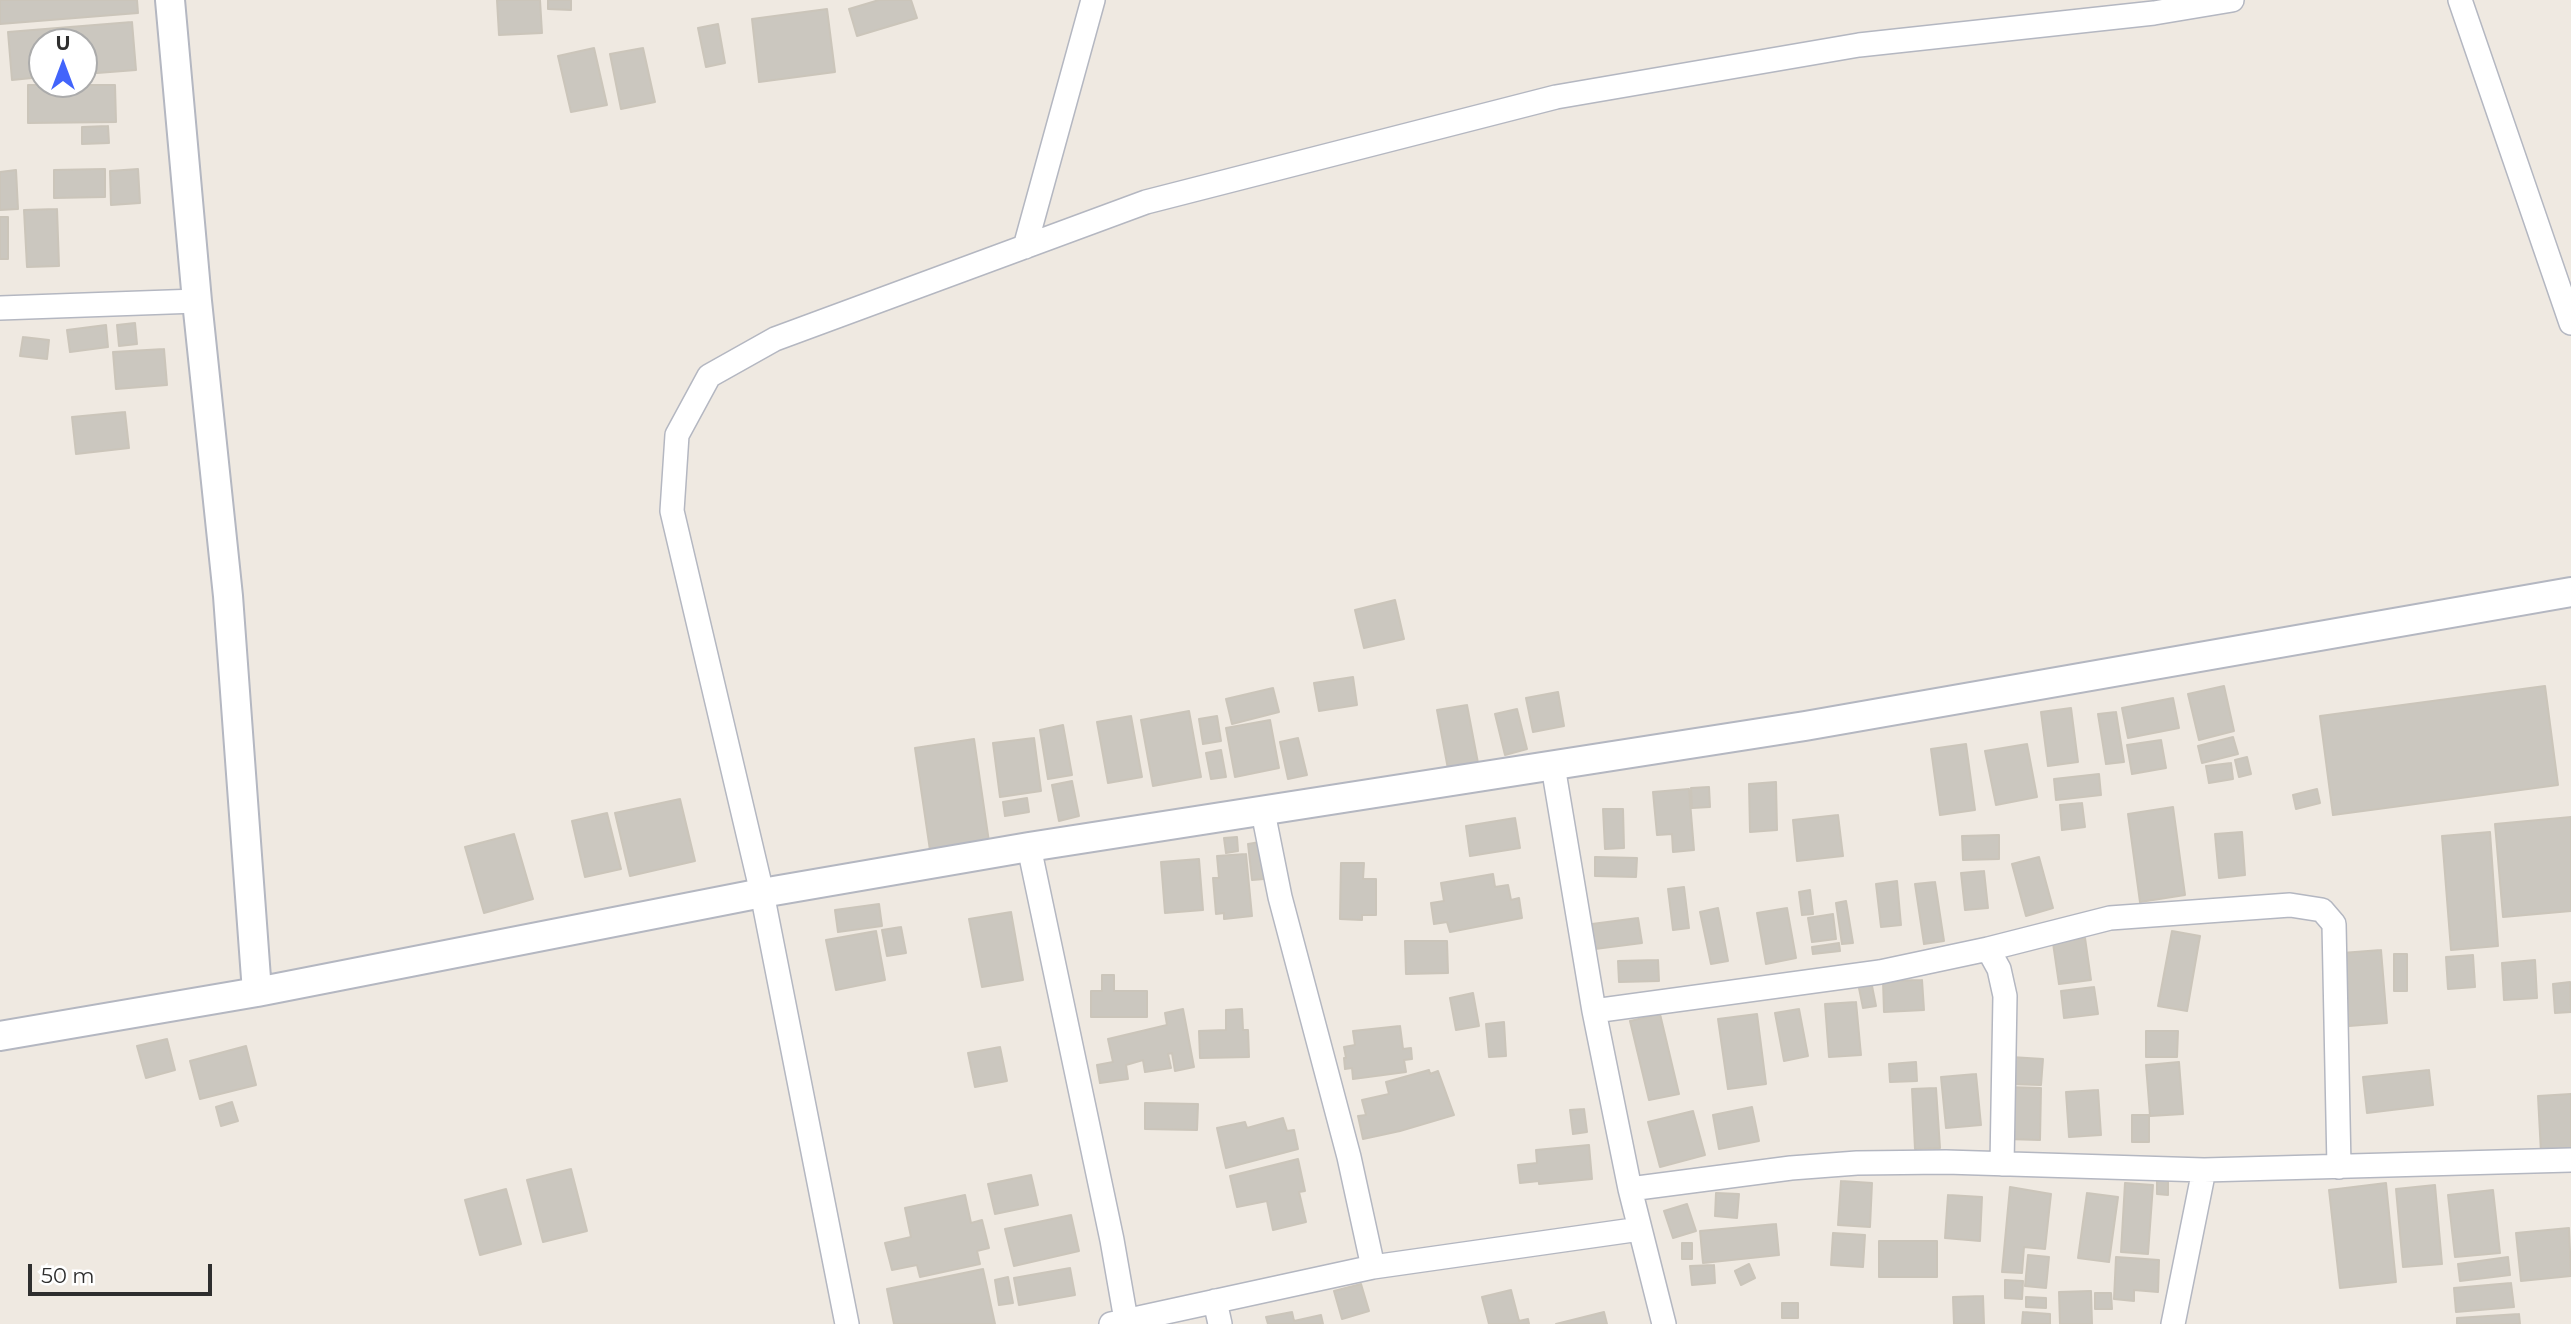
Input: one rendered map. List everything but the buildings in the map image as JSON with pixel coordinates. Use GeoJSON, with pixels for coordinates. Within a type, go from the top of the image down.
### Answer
{"type":"FeatureCollection","features":[{"type":"Feature","properties":{"kind":"street"},"geometry":{"type":"LineString","coordinates":[[170,0],[197,301],[228,596],[257,992]]}},
{"type":"Feature","properties":{"kind":"street"},"geometry":{"type":"LineString","coordinates":[[1025,247],[1093,0]]}},
{"type":"Feature","properties":{"kind":"street"},"geometry":{"type":"LineString","coordinates":[[848,1324],[762,893],[672,511],[677,435],[709,376],[775,339],[1146,202],[1556,97],[1858,45],[2154,13],[2232,0]]}},
{"type":"Feature","properties":{"kind":"street"},"geometry":{"type":"LineString","coordinates":[[2460,0],[2571,323]]}},
{"type":"Feature","properties":{"kind":"street"},"geometry":{"type":"LineString","coordinates":[[0,308],[197,301]]}},
{"type":"Feature","properties":{"kind":"street"},"geometry":{"type":"LineString","coordinates":[[0,1037],[257,992],[762,893],[1029,847],[1805,726],[2571,592]]}},
{"type":"Feature","properties":{"kind":"street"},"geometry":{"type":"LineString","coordinates":[[1553,766],[1594,1011],[1630,1189],[1664,1324]]}},
{"type":"Feature","properties":{"kind":"street"},"geometry":{"type":"LineString","coordinates":[[1263,812],[1280,897],[1349,1157],[1373,1267]]}},
{"type":"Feature","properties":{"kind":"street"},"geometry":{"type":"LineString","coordinates":[[1029,847],[1109,1226],[1119,1322],[1373,1267],[1640,1229]]}},
{"type":"Feature","properties":{"kind":"street"},"geometry":{"type":"LineString","coordinates":[[1594,1011],[1880,972],[1988,949],[2110,918],[2290,905],[2322,910],[2334,924],[2339,1167]]}},
{"type":"Feature","properties":{"kind":"street"},"geometry":{"type":"LineString","coordinates":[[1988,949],[1999,969],[2006,996],[2002,1164]]}},
{"type":"Feature","properties":{"kind":"street"},"geometry":{"type":"LineString","coordinates":[[1630,1189],[1791,1168],[1857,1163],[2204,1170],[2571,1160]]}},
{"type":"Feature","properties":{"kind":"street"},"geometry":{"type":"LineString","coordinates":[[2173,1324],[2204,1170]]}},
{"type":"Feature","properties":{"kind":"street"},"geometry":{"type":"LineString","coordinates":[[1215,1301],[1220,1324]]}}]}
